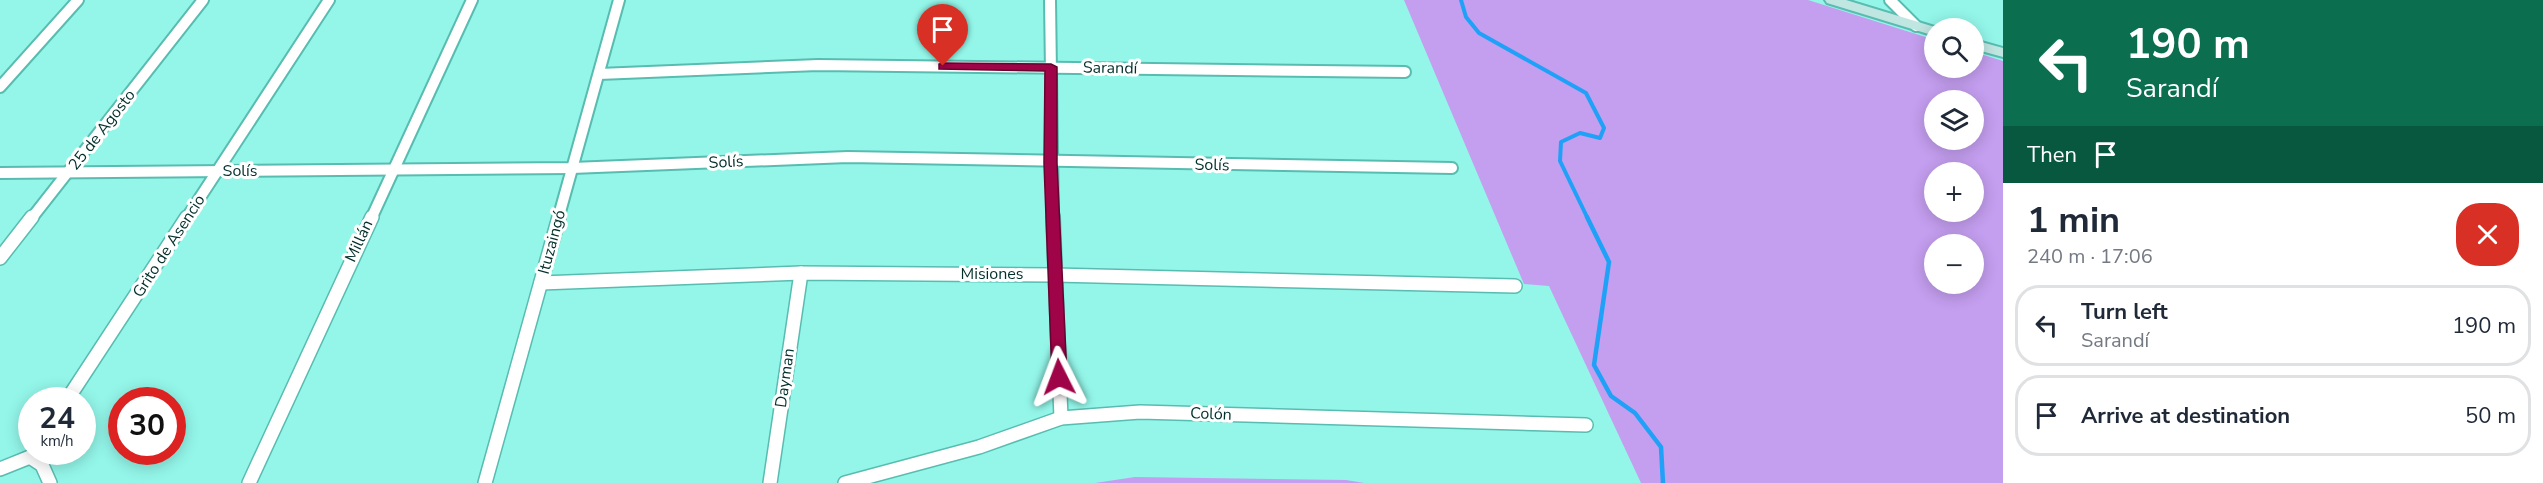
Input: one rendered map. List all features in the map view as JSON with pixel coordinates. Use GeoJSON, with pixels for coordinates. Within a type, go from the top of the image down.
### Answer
{"type":"FeatureCollection","features":[{"type":"Feature","properties":{"kind":"street"},"geometry":{"type":"LineString","coordinates":[[0,87],[78,0]]}},
{"type":"Feature","properties":{"kind":"street","name":"25 de Agosto"},"geometry":{"type":"LineString","coordinates":[[0,258],[203,0]]}},
{"type":"Feature","properties":{"kind":"street","name":"Grito de Asencio"},"geometry":{"type":"LineString","coordinates":[[76,387],[329,0]]}},
{"type":"Feature","properties":{"kind":"street","name":"Millán"},"geometry":{"type":"LineString","coordinates":[[249,483],[472,0]]}},
{"type":"Feature","properties":{"kind":"street","name":"Ituzaingó"},"geometry":{"type":"LineString","coordinates":[[485,483],[619,0]]}},
{"type":"Feature","properties":{"kind":"street"},"geometry":{"type":"LineString","coordinates":[[1050,0],[1051,163],[1061,418]]}},
{"type":"Feature","properties":{"kind":"street"},"geometry":{"type":"LineString","coordinates":[[1832,0],[1924,29]]}},
{"type":"Feature","properties":{"kind":"street"},"geometry":{"type":"LineString","coordinates":[[1890,0],[1916,26]]}},
{"type":"Feature","properties":{"kind":"street"},"geometry":{"type":"LineString","coordinates":[[1984,47],[2003,53]]}},
{"type":"Feature","properties":{"kind":"street","name":"Sarandí"},"geometry":{"type":"LineString","coordinates":[[599,74],[818,65],[1405,72]]}},
{"type":"Feature","properties":{"kind":"street","name":"Solís"},"geometry":{"type":"LineString","coordinates":[[0,173],[572,168],[848,157],[1051,163],[1452,168]]}},
{"type":"Feature","properties":{"kind":"street","name":"Misiones"},"geometry":{"type":"LineString","coordinates":[[541,283],[801,273],[1055,274],[1515,286]]}},
{"type":"Feature","properties":{"kind":"street","name":"Dayman"},"geometry":{"type":"LineString","coordinates":[[770,483],[801,273]]}},
{"type":"Feature","properties":{"kind":"street","name":"Colón"},"geometry":{"type":"LineString","coordinates":[[845,483],[979,447],[1061,418],[1140,412],[1586,425]]}},
{"type":"Feature","properties":{"kind":"street"},"geometry":{"type":"LineString","coordinates":[[0,469],[18,460]]}},
{"type":"Feature","properties":{"kind":"street"},"geometry":{"type":"LineString","coordinates":[[42,465],[50,483]]}},
{"type":"Feature","properties":{"kind":"shaded area"},"geometry":{"type":"Polygon","coordinates":[[[1404,0],[1808,0],[1924,37],[1924,78],[1984,78],[1984,55],[2003,61],[2003,483],[1641,483],[1549,286],[1524,284],[1404,0]]]}},
{"type":"Feature","properties":{"kind":"shaded area"},"geometry":{"type":"Polygon","coordinates":[[[1135,477],[1346,480],[1364,483],[1095,483],[1135,477]]]}},
{"type":"Feature","properties":{"kind":"waterway"},"geometry":{"type":"LineString","coordinates":[[1461,0],[1466,17],[1479,33],[1586,93],[1604,128],[1600,138],[1580,133],[1561,142],[1560,161],[1588,219]]}},
{"type":"Feature","properties":{"kind":"waterway"},"geometry":{"type":"LineString","coordinates":[[1587,217],[1609,262],[1594,365],[1611,396],[1635,413],[1661,447],[1663,483]]}},
{"type":"Feature","properties":{"kind":"route"},"geometry":{"type":"LineString","coordinates":[[943,66],[1051,67],[1051,163],[1059,377]]}}]}
